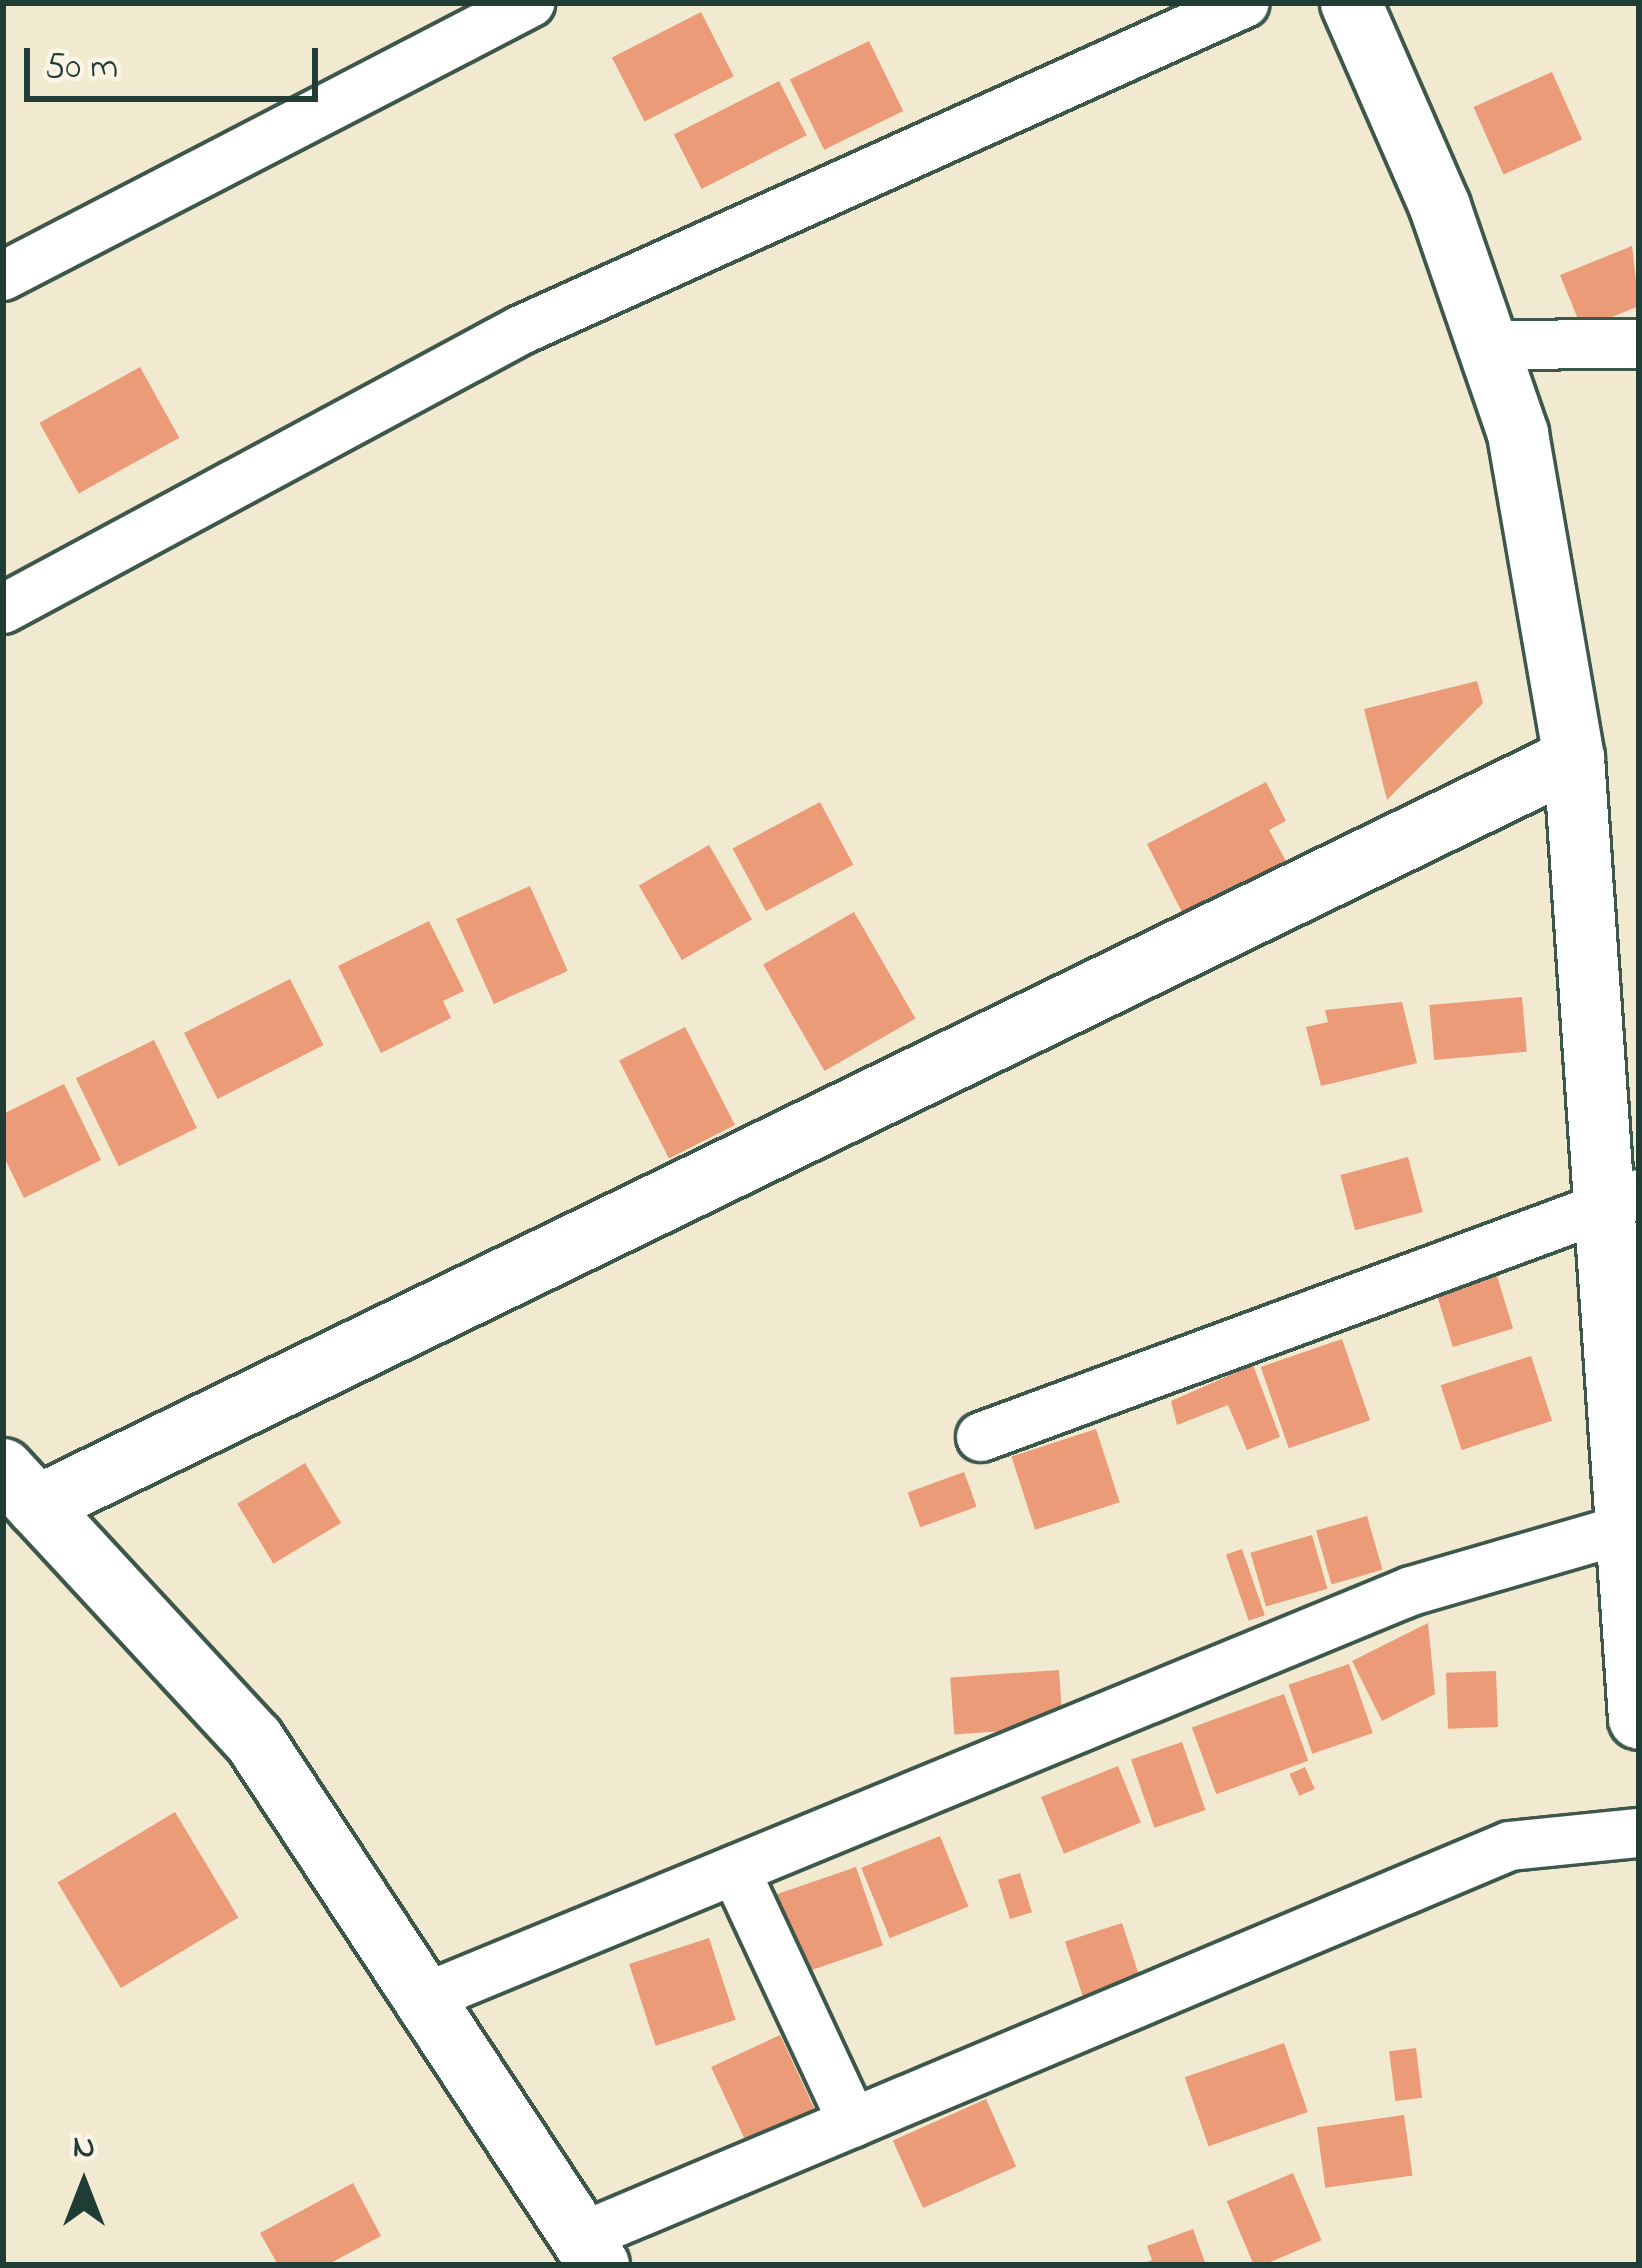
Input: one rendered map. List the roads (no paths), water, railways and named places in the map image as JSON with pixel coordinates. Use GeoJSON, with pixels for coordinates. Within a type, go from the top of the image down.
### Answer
{"type":"FeatureCollection","features":[{"type":"Feature","properties":{"kind":"street"},"geometry":{"type":"LineString","coordinates":[[3,276],[530,3]]}},
{"type":"Feature","properties":{"kind":"street"},"geometry":{"type":"LineString","coordinates":[[3,609],[521,330],[1245,3]]}},
{"type":"Feature","properties":{"kind":"street"},"geometry":{"type":"LineString","coordinates":[[1351,3],[1488,345],[1518,434],[1574,758],[1623,1200],[1628,1528],[1639,1719]]}},
{"type":"Feature","properties":{"kind":"street"},"geometry":{"type":"LineString","coordinates":[[1488,345],[1639,344]]}},
{"type":"Feature","properties":{"kind":"street"},"geometry":{"type":"LineString","coordinates":[[1574,758],[20,1487],[254,1741],[590,2251],[853,2122],[1510,1846],[1639,1833]]}},
{"type":"Feature","properties":{"kind":"street"},"geometry":{"type":"LineString","coordinates":[[981,1437],[1623,1200]]}},
{"type":"Feature","properties":{"kind":"street"},"geometry":{"type":"LineString","coordinates":[[424,1998],[1411,1591],[1628,1528]]}},
{"type":"Feature","properties":{"kind":"street"},"geometry":{"type":"LineString","coordinates":[[735,1870],[853,2122]]}}]}
